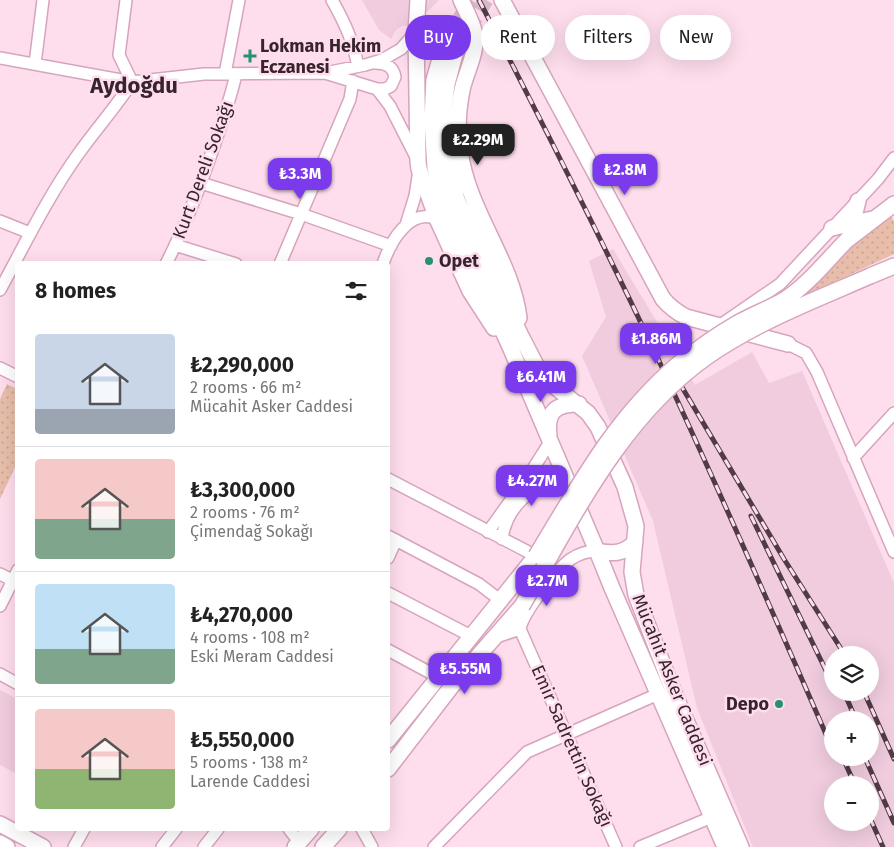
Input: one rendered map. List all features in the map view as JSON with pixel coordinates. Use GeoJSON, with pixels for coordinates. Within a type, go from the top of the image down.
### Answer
{"type":"FeatureCollection","features":[{"type":"Feature","properties":{"kind":"main road"},"geometry":{"type":"LineString","coordinates":[[460,0],[473,26],[475,43],[459,104],[460,152],[473,199],[512,288],[520,334]]}},
{"type":"Feature","properties":{"kind":"main road"},"geometry":{"type":"LineString","coordinates":[[502,0],[511,15]]}},
{"type":"Feature","properties":{"kind":"main road"},"geometry":{"type":"LineString","coordinates":[[512,0],[513,15]]}},
{"type":"Feature","properties":{"kind":"main road"},"geometry":{"type":"LineString","coordinates":[[418,15],[419,1]]}},
{"type":"Feature","properties":{"kind":"main road","name":"Mücahit Asker Caddesi"},"geometry":{"type":"LineString","coordinates":[[725,847],[612,588],[511,349],[451,217],[436,168],[432,132],[433,94],[437,69],[450,48],[444,108],[446,154],[450,178],[463,212],[520,334],[538,367],[554,386],[588,413],[598,427],[625,487],[636,526],[632,572],[636,595],[674,693],[742,847]]}},
{"type":"Feature","properties":{"kind":"main road"},"geometry":{"type":"LineString","coordinates":[[416,60],[418,165],[437,219],[470,291],[485,316],[511,349]]}},
{"type":"Feature","properties":{"kind":"main road"},"geometry":{"type":"LineString","coordinates":[[535,60],[663,299],[669,306],[681,315],[788,344]]}},
{"type":"Feature","properties":{"kind":"main road"},"geometry":{"type":"LineString","coordinates":[[847,240],[858,201]]}},
{"type":"Feature","properties":{"kind":"main road"},"geometry":{"type":"LineString","coordinates":[[390,736],[536,556],[603,447],[623,421],[653,388],[677,365],[706,343],[736,324],[794,293],[847,240],[894,204]]}},
{"type":"Feature","properties":{"kind":"main road"},"geometry":{"type":"LineString","coordinates":[[832,228],[876,218]]}},
{"type":"Feature","properties":{"kind":"main road"},"geometry":{"type":"LineString","coordinates":[[390,765],[451,687],[494,637],[516,624],[522,606],[586,495],[618,446],[639,419],[669,388],[708,356],[760,325],[894,266]]}},
{"type":"Feature","properties":{"kind":"main road"},"geometry":{"type":"LineString","coordinates":[[550,442],[548,426],[550,415],[557,408],[566,404],[579,404]]}},
{"type":"Feature","properties":{"kind":"main road"},"geometry":{"type":"LineString","coordinates":[[597,551],[618,553],[628,550],[635,542]]}},
{"type":"Feature","properties":{"kind":"main road"},"geometry":{"type":"LineString","coordinates":[[0,824],[43,847]]}},
{"type":"Feature","properties":{"kind":"main road"},"geometry":{"type":"LineString","coordinates":[[297,845],[309,831]]}},
{"type":"Feature","properties":{"kind":"main road"},"geometry":{"type":"LineString","coordinates":[[323,847],[337,831]]}},
{"type":"Feature","properties":{"kind":"main road"},"geometry":{"type":"LineString","coordinates":[[0,844],[7,847]]}},
{"type":"Feature","properties":{"kind":"street"},"geometry":{"type":"LineString","coordinates":[[35,64],[43,0]]}},
{"type":"Feature","properties":{"kind":"street"},"geometry":{"type":"LineString","coordinates":[[126,0],[119,55],[132,82]]}},
{"type":"Feature","properties":{"kind":"street","name":"Kurt Dereli Sokağı"},"geometry":{"type":"LineString","coordinates":[[168,261],[201,183],[232,92],[230,74],[239,0]]}},
{"type":"Feature","properties":{"kind":"street"},"geometry":{"type":"LineString","coordinates":[[332,0],[346,24],[352,39],[358,66]]}},
{"type":"Feature","properties":{"kind":"street"},"geometry":{"type":"LineString","coordinates":[[0,58],[132,82],[204,74],[325,73],[373,63],[402,49],[405,45]]}},
{"type":"Feature","properties":{"kind":"street"},"geometry":{"type":"LineString","coordinates":[[325,73],[377,89],[385,89],[391,86],[395,77],[393,70],[388,66],[373,63]]}},
{"type":"Feature","properties":{"kind":"street"},"geometry":{"type":"LineString","coordinates":[[281,261],[350,99],[353,81]]}},
{"type":"Feature","properties":{"kind":"street"},"geometry":{"type":"LineString","coordinates":[[19,261],[41,211],[79,152],[116,107],[132,82]]}},
{"type":"Feature","properties":{"kind":"street"},"geometry":{"type":"LineString","coordinates":[[377,89],[390,106],[418,165],[415,196],[406,224],[391,246],[384,261]]}},
{"type":"Feature","properties":{"kind":"street"},"geometry":{"type":"LineString","coordinates":[[719,326],[780,284],[878,180],[894,158]]}},
{"type":"Feature","properties":{"kind":"street"},"geometry":{"type":"LineString","coordinates":[[201,183],[301,214],[391,246]]}},
{"type":"Feature","properties":{"kind":"street"},"geometry":{"type":"LineString","coordinates":[[406,224],[426,216],[437,219]]}},
{"type":"Feature","properties":{"kind":"street"},"geometry":{"type":"LineString","coordinates":[[0,221],[30,233]]}},
{"type":"Feature","properties":{"kind":"street"},"geometry":{"type":"LineString","coordinates":[[175,246],[226,261]]}},
{"type":"Feature","properties":{"kind":"street"},"geometry":{"type":"LineString","coordinates":[[0,290],[14,273]]}},
{"type":"Feature","properties":{"kind":"street"},"geometry":{"type":"LineString","coordinates":[[788,344],[806,353],[817,372],[894,552]]}},
{"type":"Feature","properties":{"kind":"street"},"geometry":{"type":"LineString","coordinates":[[0,368],[15,376]]}},
{"type":"Feature","properties":{"kind":"street"},"geometry":{"type":"LineString","coordinates":[[853,458],[894,413]]}},
{"type":"Feature","properties":{"kind":"street"},"geometry":{"type":"LineString","coordinates":[[488,532],[550,442]]}},
{"type":"Feature","properties":{"kind":"street"},"geometry":{"type":"LineString","coordinates":[[390,480],[536,556]]}},
{"type":"Feature","properties":{"kind":"street"},"geometry":{"type":"LineString","coordinates":[[502,539],[504,526],[523,497],[551,483],[569,486]]}},
{"type":"Feature","properties":{"kind":"street"},"geometry":{"type":"LineString","coordinates":[[392,538],[480,584],[500,600]]}},
{"type":"Feature","properties":{"kind":"street"},"geometry":{"type":"LineString","coordinates":[[516,624],[522,620],[548,584],[570,559],[585,552],[597,551]]}},
{"type":"Feature","properties":{"kind":"street"},"geometry":{"type":"LineString","coordinates":[[0,574],[15,578]]}},
{"type":"Feature","properties":{"kind":"street"},"geometry":{"type":"LineString","coordinates":[[0,606],[15,580]]}},
{"type":"Feature","properties":{"kind":"street"},"geometry":{"type":"LineString","coordinates":[[390,594],[471,636]]}},
{"type":"Feature","properties":{"kind":"street","name":"Emir Sadrettin Sokağı"},"geometry":{"type":"LineString","coordinates":[[516,624],[616,847]]}},
{"type":"Feature","properties":{"kind":"street"},"geometry":{"type":"LineString","coordinates":[[390,651],[438,677]]}},
{"type":"Feature","properties":{"kind":"street"},"geometry":{"type":"LineString","coordinates":[[0,674],[15,682]]}},
{"type":"Feature","properties":{"kind":"street"},"geometry":{"type":"LineString","coordinates":[[435,847],[526,752],[658,694]]}},
{"type":"Feature","properties":{"kind":"street"},"geometry":{"type":"LineString","coordinates":[[640,847],[712,817]]}},
{"type":"Feature","properties":{"kind":"street"},"geometry":{"type":"LineString","coordinates":[[74,847],[83,831]]}},
{"type":"Feature","properties":{"kind":"street"},"geometry":{"type":"LineString","coordinates":[[162,847],[174,831]]}},
{"type":"Feature","properties":{"kind":"street"},"geometry":{"type":"LineString","coordinates":[[204,847],[216,831]]}},
{"type":"Feature","properties":{"kind":"street"},"geometry":{"type":"LineString","coordinates":[[290,831],[297,845]]}},
{"type":"Feature","properties":{"kind":"street"},"geometry":{"type":"LineString","coordinates":[[363,831],[372,847]]}},
{"type":"Feature","properties":{"kind":"shaded area"},"geometry":{"type":"Polygon","coordinates":[[[362,0],[439,0],[424,15],[405,15],[405,26],[396,30],[391,39],[379,30],[362,0]]]}},
{"type":"Feature","properties":{"kind":"shaded area"},"geometry":{"type":"Polygon","coordinates":[[[889,211],[894,222],[894,254],[800,298],[799,295],[889,211]]]}},
{"type":"Feature","properties":{"kind":"shaded area"},"geometry":{"type":"Polygon","coordinates":[[[613,249],[695,385],[752,352],[769,383],[802,371],[894,583],[894,847],[753,847],[697,708],[653,521],[582,356],[606,317],[589,261],[613,249]]]}},
{"type":"Feature","properties":{"kind":"shaded area"},"geometry":{"type":"Polygon","coordinates":[[[7,384],[15,388],[15,467],[0,499],[0,399],[7,384]]]}},
{"type":"Feature","properties":{"kind":"shaded area"},"geometry":{"type":"Polygon","coordinates":[[[0,690],[15,698],[15,773],[0,765],[0,690]]]}},
{"type":"Feature","properties":{"kind":"tunnel"},"geometry":{"type":"LineString","coordinates":[[462,15],[471,0]]}},
{"type":"Feature","properties":{"kind":"tunnel"},"geometry":{"type":"LineString","coordinates":[[471,25],[486,0]]}},
{"type":"Feature","properties":{"kind":"railway"},"geometry":{"type":"LineString","coordinates":[[479,0],[644,328],[824,730]]}},
{"type":"Feature","properties":{"kind":"railway"},"geometry":{"type":"LineString","coordinates":[[670,367],[784,559],[839,646]]}},
{"type":"Feature","properties":{"kind":"railway"},"geometry":{"type":"LineString","coordinates":[[751,516],[824,667]]}},
{"type":"Feature","properties":{"kind":"railway"},"geometry":{"type":"LineString","coordinates":[[848,701],[852,711]]}},
{"type":"Feature","properties":{"kind":"railway"},"geometry":{"type":"LineString","coordinates":[[868,701],[894,759]]}},
{"type":"Feature","properties":{"kind":"railway"},"geometry":{"type":"LineString","coordinates":[[847,766],[851,776]]}},
{"type":"Feature","properties":{"kind":"railway"},"geometry":{"type":"LineString","coordinates":[[869,766],[894,823]]}},
{"type":"Feature","properties":{"kind":"railway"},"geometry":{"type":"LineString","coordinates":[[876,831],[883,847]]}},
{"type":"Feature","properties":{"kind":"place","name":"Lokman Hekim Eczanesi"},"geometry":{"type":"Point","coordinates":[250,56]}},
{"type":"Feature","properties":{"kind":"place","name":"Opet"},"geometry":{"type":"Point","coordinates":[429,261]}},
{"type":"Feature","properties":{"kind":"place","name":"Depo"},"geometry":{"type":"Point","coordinates":[779,704]}},
{"type":"Feature","properties":{"kind":"district","name":"Aydoğdu"},"geometry":{"type":"Point","coordinates":[134,85]}}]}
